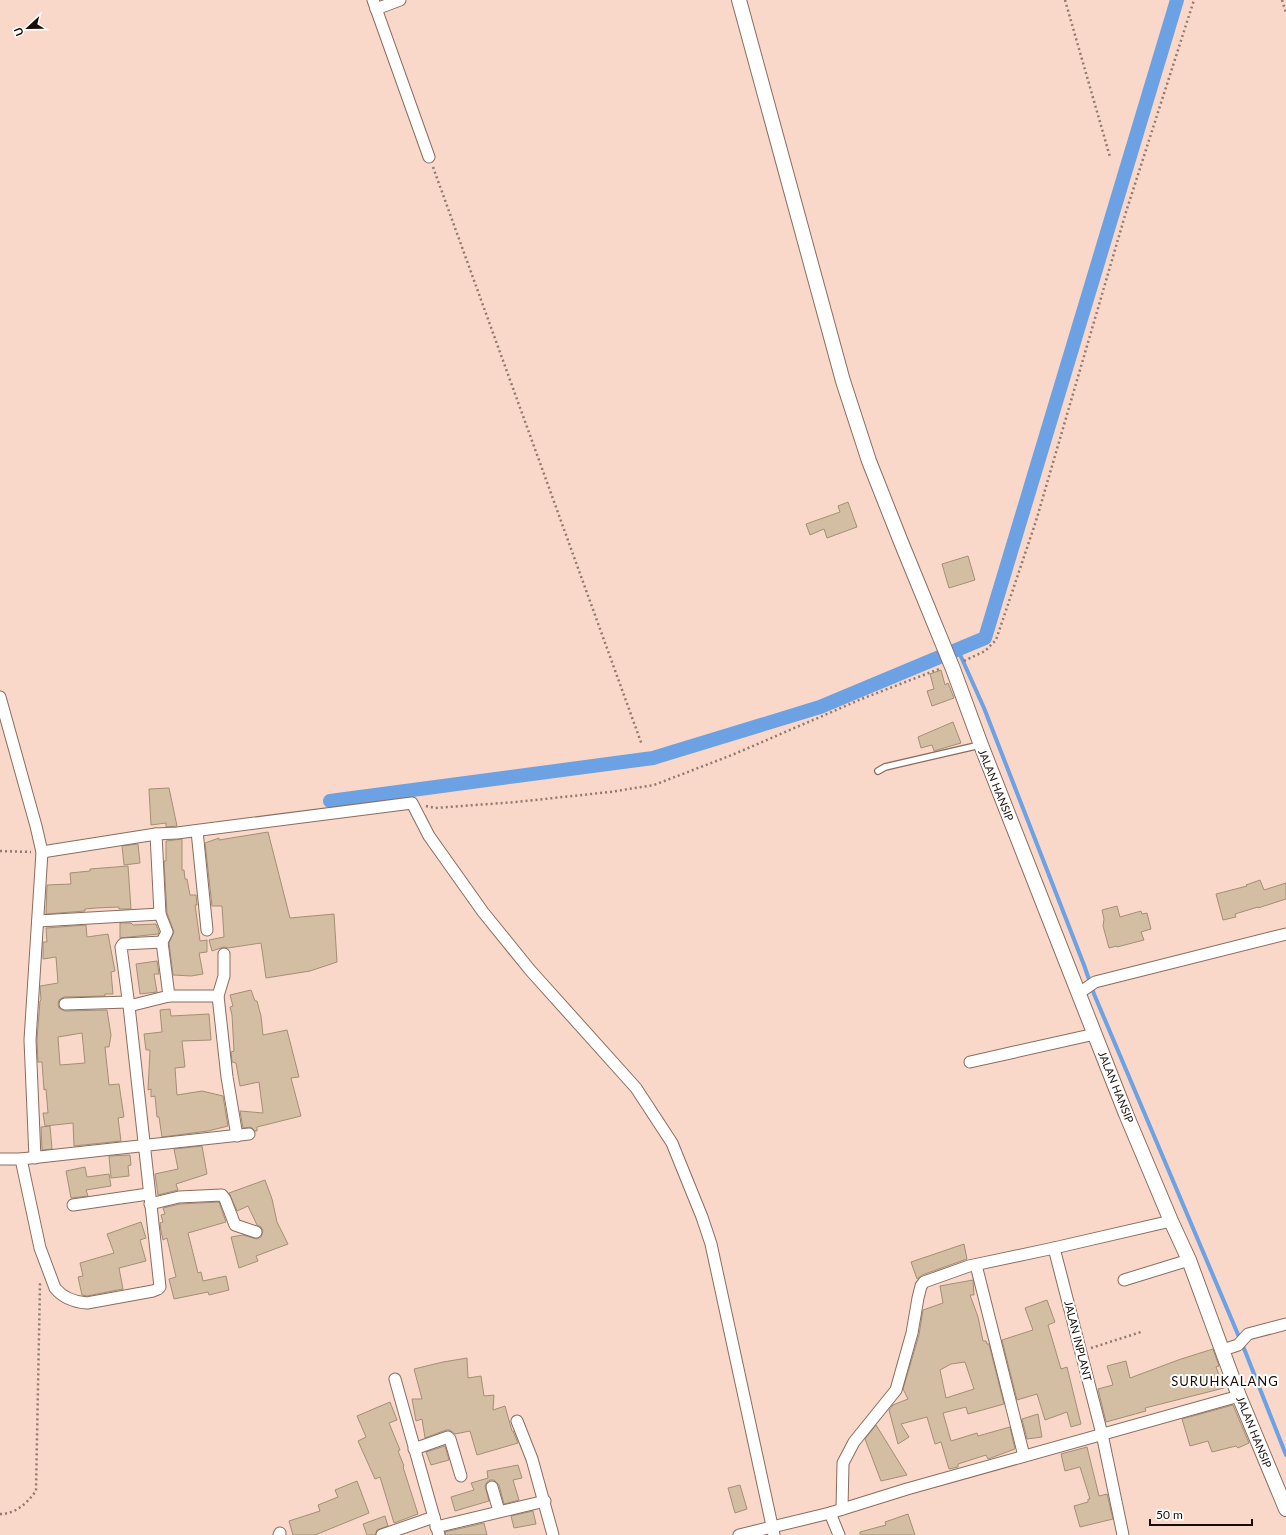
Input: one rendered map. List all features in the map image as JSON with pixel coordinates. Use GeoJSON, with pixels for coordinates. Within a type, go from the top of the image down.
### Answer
{"type":"FeatureCollection","features":[{"type":"Feature","properties":{"kind":"street"},"geometry":{"type":"LineString","coordinates":[[400,0],[375,4],[429,157]]}},
{"type":"Feature","properties":{"kind":"street","name":"JALAN HANSIP"},"geometry":{"type":"LineString","coordinates":[[739,0],[843,381],[869,461],[952,666],[981,745],[1081,990],[1095,1034],[1126,1114],[1189,1260],[1240,1396],[1286,1509]]}},
{"type":"Feature","properties":{"kind":"street"},"geometry":{"type":"LineString","coordinates":[[0,697],[42,850],[30,1040],[35,1158]]}},
{"type":"Feature","properties":{"kind":"street"},"geometry":{"type":"LineString","coordinates":[[42,850],[156,834],[197,831],[406,804],[483,912],[530,970],[636,1088],[672,1143],[702,1217],[711,1244],[773,1531]]}},
{"type":"Feature","properties":{"kind":"street"},"geometry":{"type":"LineString","coordinates":[[197,831],[207,930]]}},
{"type":"Feature","properties":{"kind":"street"},"geometry":{"type":"LineString","coordinates":[[156,834],[160,914],[167,932],[162,942],[169,996]]}},
{"type":"Feature","properties":{"kind":"street"},"geometry":{"type":"LineString","coordinates":[[38,921],[160,914]]}},
{"type":"Feature","properties":{"kind":"street"},"geometry":{"type":"LineString","coordinates":[[1081,990],[1095,982],[1286,934]]}},
{"type":"Feature","properties":{"kind":"street"},"geometry":{"type":"LineString","coordinates":[[21,1159],[38,1241],[54,1288],[62,1295],[77,1302],[87,1303],[158,1288],[160,1283],[149,1199],[129,1004],[121,946],[123,944],[162,942]]}},
{"type":"Feature","properties":{"kind":"street"},"geometry":{"type":"LineString","coordinates":[[224,954],[224,976],[218,996],[227,1078],[237,1136]]}},
{"type":"Feature","properties":{"kind":"street"},"geometry":{"type":"LineString","coordinates":[[65,1004],[129,1004],[169,996],[218,996]]}},
{"type":"Feature","properties":{"kind":"street"},"geometry":{"type":"LineString","coordinates":[[970,1062],[1095,1034]]}},
{"type":"Feature","properties":{"kind":"street"},"geometry":{"type":"LineString","coordinates":[[0,1159],[35,1158],[144,1147],[249,1134]]}},
{"type":"Feature","properties":{"kind":"street"},"geometry":{"type":"LineString","coordinates":[[73,1205],[222,1195],[226,1199],[235,1225],[256,1232]]}},
{"type":"Feature","properties":{"kind":"street"},"geometry":{"type":"LineString","coordinates":[[842,1509],[843,1463],[854,1442],[896,1390],[912,1333],[922,1284],[929,1279],[976,1265],[1171,1221]]}},
{"type":"Feature","properties":{"kind":"street","name":"JALAN INPLANT"},"geometry":{"type":"LineString","coordinates":[[1054,1248],[1102,1434],[1123,1535]]}},
{"type":"Feature","properties":{"kind":"street"},"geometry":{"type":"LineString","coordinates":[[1124,1280],[1189,1260]]}},
{"type":"Feature","properties":{"kind":"street"},"geometry":{"type":"LineString","coordinates":[[976,1265],[1024,1456]]}},
{"type":"Feature","properties":{"kind":"street"},"geometry":{"type":"LineString","coordinates":[[1223,1350],[1238,1345],[1248,1334],[1286,1324]]}},
{"type":"Feature","properties":{"kind":"street"},"geometry":{"type":"LineString","coordinates":[[395,1379],[436,1526]]}},
{"type":"Feature","properties":{"kind":"street"},"geometry":{"type":"LineString","coordinates":[[739,1535],[773,1531],[842,1509],[1024,1456],[1240,1396]]}},
{"type":"Feature","properties":{"kind":"street"},"geometry":{"type":"LineString","coordinates":[[517,1421],[532,1459],[553,1535]]}},
{"type":"Feature","properties":{"kind":"street"},"geometry":{"type":"LineString","coordinates":[[414,1449],[448,1437],[450,1439],[461,1476]]}},
{"type":"Feature","properties":{"kind":"street"},"geometry":{"type":"LineString","coordinates":[[492,1486],[499,1511]]}},
{"type":"Feature","properties":{"kind":"street"},"geometry":{"type":"LineString","coordinates":[[382,1535],[436,1526],[544,1501]]}},
{"type":"Feature","properties":{"kind":"street"},"geometry":{"type":"LineString","coordinates":[[830,1513],[839,1535]]}},
{"type":"Feature","properties":{"kind":"lane"},"geometry":{"type":"LineString","coordinates":[[878,771],[981,745]]}},
{"type":"Feature","properties":{"kind":"path"},"geometry":{"type":"LineString","coordinates":[[1065,0],[1110,157]]}},
{"type":"Feature","properties":{"kind":"path"},"geometry":{"type":"LineString","coordinates":[[972,657],[985,651],[996,640],[1034,529],[1126,212],[1194,0]]}},
{"type":"Feature","properties":{"kind":"path"},"geometry":{"type":"LineString","coordinates":[[1282,0],[1286,13]]}},
{"type":"Feature","properties":{"kind":"path"},"geometry":{"type":"LineString","coordinates":[[429,157],[642,745]]}},
{"type":"Feature","properties":{"kind":"path"},"geometry":{"type":"LineString","coordinates":[[406,804],[435,808],[516,802],[654,785],[732,755],[824,714],[906,681],[952,666]]}},
{"type":"Feature","properties":{"kind":"path"},"geometry":{"type":"LineString","coordinates":[[0,852],[42,850]]}},
{"type":"Feature","properties":{"kind":"path"},"geometry":{"type":"LineString","coordinates":[[0,1514],[7,1514],[17,1510],[28,1502],[36,1491],[40,1280]]}},
{"type":"Feature","properties":{"kind":"path"},"geometry":{"type":"LineString","coordinates":[[1080,1352],[1141,1332]]}},
{"type":"Feature","properties":{"kind":"building"},"geometry":{"type":"Polygon","coordinates":[[[848,502],[857,527],[827,538],[824,529],[810,535],[806,524],[840,512],[838,506],[848,502]]]}},
{"type":"Feature","properties":{"kind":"building"},"geometry":{"type":"Polygon","coordinates":[[[968,556],[975,580],[949,588],[942,564],[968,556]]]}},
{"type":"Feature","properties":{"kind":"building"},"geometry":{"type":"Polygon","coordinates":[[[941,670],[945,685],[948,683],[954,698],[932,706],[927,691],[934,689],[930,674],[941,670]]]}},
{"type":"Feature","properties":{"kind":"building"},"geometry":{"type":"Polygon","coordinates":[[[953,722],[961,743],[934,751],[932,745],[921,748],[918,737],[953,722]]]}},
{"type":"Feature","properties":{"kind":"building"},"geometry":{"type":"Polygon","coordinates":[[[169,788],[177,826],[166,827],[166,823],[151,825],[149,789],[169,788]]]}},
{"type":"Feature","properties":{"kind":"building"},"geometry":{"type":"Polygon","coordinates":[[[268,832],[290,918],[334,914],[337,962],[310,971],[266,978],[261,943],[228,948],[224,947],[212,951],[209,940],[224,937],[222,906],[212,906],[205,843],[219,838],[219,840],[268,832]]]}},
{"type":"Feature","properties":{"kind":"building"},"geometry":{"type":"Polygon","coordinates":[[[182,839],[182,870],[184,870],[185,879],[187,879],[190,895],[196,895],[197,905],[195,905],[200,941],[207,940],[207,952],[199,953],[203,974],[191,976],[173,975],[169,943],[174,932],[167,913],[164,861],[166,861],[166,841],[182,839]]]}},
{"type":"Feature","properties":{"kind":"building"},"geometry":{"type":"Polygon","coordinates":[[[138,844],[140,863],[124,865],[122,846],[138,844]]]}},
{"type":"Feature","properties":{"kind":"building"},"geometry":{"type":"Polygon","coordinates":[[[128,866],[131,909],[119,909],[119,907],[96,908],[85,909],[85,911],[46,914],[47,885],[71,884],[70,873],[90,871],[90,869],[128,866]]]}},
{"type":"Feature","properties":{"kind":"building"},"geometry":{"type":"Polygon","coordinates":[[[1260,880],[1264,890],[1286,883],[1286,899],[1235,914],[1236,917],[1223,920],[1216,894],[1247,886],[1246,885],[1260,880]]]}},
{"type":"Feature","properties":{"kind":"building"},"geometry":{"type":"Polygon","coordinates":[[[1117,906],[1120,917],[1141,911],[1142,914],[1147,913],[1151,929],[1141,932],[1144,940],[1109,948],[1103,926],[1104,919],[1102,910],[1117,906]]]}},
{"type":"Feature","properties":{"kind":"building"},"geometry":{"type":"Polygon","coordinates":[[[120,923],[131,923],[133,925],[156,924],[159,932],[158,934],[120,938],[120,923]]]}},
{"type":"Feature","properties":{"kind":"building"},"geometry":{"type":"Polygon","coordinates":[[[86,925],[87,937],[108,934],[115,971],[111,972],[113,994],[105,994],[105,996],[64,997],[59,1000],[58,1005],[59,1008],[65,1011],[107,1010],[111,1035],[109,1047],[105,1047],[109,1085],[119,1084],[124,1117],[118,1118],[121,1141],[74,1146],[73,1123],[45,1126],[43,1113],[48,1113],[46,1089],[44,1090],[42,1062],[38,1062],[37,1040],[41,1000],[40,986],[58,983],[56,957],[43,959],[43,942],[47,942],[46,928],[86,925]],[[82,1033],[58,1037],[60,1065],[85,1063],[82,1033]]]}},
{"type":"Feature","properties":{"kind":"building"},"geometry":{"type":"Polygon","coordinates":[[[157,961],[159,974],[154,974],[157,992],[140,994],[136,964],[157,961]]]}},
{"type":"Feature","properties":{"kind":"building"},"geometry":{"type":"Polygon","coordinates":[[[251,990],[255,1001],[257,1001],[261,1016],[263,1035],[287,1030],[299,1077],[291,1078],[301,1116],[257,1127],[257,1131],[251,1127],[243,1128],[240,1111],[263,1113],[259,1082],[240,1086],[236,1063],[232,1062],[231,1052],[234,1051],[232,1015],[230,1007],[233,1006],[230,995],[251,990]]]}},
{"type":"Feature","properties":{"kind":"building"},"geometry":{"type":"Polygon","coordinates":[[[170,1009],[171,1016],[209,1014],[211,1040],[182,1041],[185,1067],[175,1068],[177,1095],[202,1091],[223,1096],[228,1126],[208,1131],[162,1137],[159,1117],[157,1117],[155,1096],[151,1097],[151,1089],[148,1090],[150,1050],[146,1050],[144,1034],[162,1032],[160,1010],[170,1009]]]}},
{"type":"Feature","properties":{"kind":"building"},"geometry":{"type":"Polygon","coordinates":[[[50,1126],[52,1149],[42,1150],[41,1127],[50,1126]]]}},
{"type":"Feature","properties":{"kind":"building"},"geometry":{"type":"Polygon","coordinates":[[[202,1146],[207,1174],[176,1184],[178,1190],[158,1195],[155,1174],[178,1169],[174,1149],[202,1146]]]}},
{"type":"Feature","properties":{"kind":"building"},"geometry":{"type":"Polygon","coordinates":[[[130,1155],[131,1165],[128,1166],[129,1176],[111,1178],[109,1156],[130,1155]]]}},
{"type":"Feature","properties":{"kind":"building"},"geometry":{"type":"Polygon","coordinates":[[[85,1167],[87,1177],[109,1174],[111,1186],[86,1190],[88,1196],[71,1198],[66,1171],[85,1167]]]}},
{"type":"Feature","properties":{"kind":"building"},"geometry":{"type":"Polygon","coordinates":[[[265,1180],[272,1199],[277,1222],[288,1244],[256,1256],[258,1261],[239,1268],[231,1237],[243,1235],[257,1239],[261,1237],[263,1231],[261,1227],[257,1225],[248,1206],[237,1211],[229,1193],[265,1180]]]}},
{"type":"Feature","properties":{"kind":"building"},"geometry":{"type":"Polygon","coordinates":[[[219,1202],[226,1222],[188,1233],[198,1273],[201,1272],[203,1281],[226,1276],[229,1290],[209,1295],[208,1292],[174,1299],[169,1279],[176,1277],[167,1238],[163,1240],[160,1223],[163,1222],[161,1215],[165,1214],[163,1208],[180,1204],[219,1202]]]}},
{"type":"Feature","properties":{"kind":"building"},"geometry":{"type":"Polygon","coordinates":[[[141,1222],[146,1238],[140,1240],[146,1261],[119,1268],[123,1289],[87,1296],[82,1295],[78,1277],[83,1276],[80,1263],[114,1253],[107,1234],[141,1222]]]}},
{"type":"Feature","properties":{"kind":"building"},"geometry":{"type":"Polygon","coordinates":[[[964,1244],[967,1259],[922,1275],[917,1279],[911,1262],[964,1244]]]}},
{"type":"Feature","properties":{"kind":"building"},"geometry":{"type":"Polygon","coordinates":[[[973,1280],[974,1295],[970,1295],[978,1317],[983,1341],[986,1341],[987,1344],[989,1344],[1004,1404],[968,1414],[966,1407],[943,1413],[951,1441],[977,1433],[978,1436],[1010,1427],[1015,1449],[988,1459],[986,1455],[958,1464],[958,1467],[949,1469],[941,1442],[935,1444],[927,1417],[901,1424],[909,1437],[898,1444],[889,1410],[893,1405],[908,1399],[903,1389],[919,1335],[923,1310],[943,1303],[940,1286],[973,1280]],[[965,1362],[951,1364],[940,1370],[946,1398],[974,1389],[965,1362]]]}},
{"type":"Feature","properties":{"kind":"building"},"geometry":{"type":"Polygon","coordinates":[[[1047,1300],[1055,1322],[1048,1325],[1061,1369],[1067,1367],[1081,1424],[1071,1427],[1067,1412],[1045,1420],[1037,1394],[1017,1400],[1002,1340],[1033,1330],[1025,1308],[1047,1300]]]}},
{"type":"Feature","properties":{"kind":"building"},"geometry":{"type":"Polygon","coordinates":[[[1213,1349],[1219,1366],[1216,1367],[1224,1388],[1145,1408],[1146,1411],[1106,1422],[1098,1389],[1113,1385],[1107,1366],[1126,1361],[1130,1378],[1213,1349]]]}},
{"type":"Feature","properties":{"kind":"building"},"geometry":{"type":"Polygon","coordinates":[[[467,1358],[468,1378],[481,1376],[484,1396],[494,1395],[493,1410],[505,1406],[512,1431],[518,1443],[477,1455],[470,1431],[455,1434],[450,1430],[446,1430],[425,1438],[422,1419],[416,1421],[412,1399],[422,1399],[414,1369],[467,1358]]]}},
{"type":"Feature","properties":{"kind":"building"},"geometry":{"type":"Polygon","coordinates":[[[390,1402],[397,1420],[389,1423],[400,1450],[398,1451],[418,1514],[394,1523],[380,1477],[375,1479],[358,1441],[366,1437],[357,1416],[390,1402]]]}},
{"type":"Feature","properties":{"kind":"building"},"geometry":{"type":"Polygon","coordinates":[[[1233,1405],[1249,1443],[1238,1448],[1236,1446],[1212,1452],[1208,1441],[1190,1446],[1182,1419],[1233,1405]]]}},
{"type":"Feature","properties":{"kind":"building"},"geometry":{"type":"Polygon","coordinates":[[[1038,1414],[1042,1437],[1027,1439],[1022,1419],[1038,1414]]]}},
{"type":"Feature","properties":{"kind":"building"},"geometry":{"type":"Polygon","coordinates":[[[876,1425],[907,1475],[881,1481],[865,1439],[876,1425]]]}},
{"type":"Feature","properties":{"kind":"building"},"geometry":{"type":"Polygon","coordinates":[[[445,1446],[449,1460],[431,1465],[426,1452],[445,1446]]]}},
{"type":"Feature","properties":{"kind":"building"},"geometry":{"type":"Polygon","coordinates":[[[1087,1447],[1099,1496],[1107,1494],[1113,1519],[1080,1527],[1074,1506],[1088,1502],[1088,1499],[1090,1499],[1080,1467],[1065,1471],[1061,1454],[1087,1447]]]}},
{"type":"Feature","properties":{"kind":"building"},"geometry":{"type":"Polygon","coordinates":[[[518,1465],[522,1478],[513,1480],[519,1500],[504,1504],[499,1485],[494,1480],[490,1480],[485,1486],[489,1501],[455,1511],[451,1497],[474,1490],[471,1483],[488,1478],[487,1471],[518,1465]]]}},
{"type":"Feature","properties":{"kind":"building"},"geometry":{"type":"Polygon","coordinates":[[[357,1481],[369,1513],[315,1535],[293,1535],[289,1521],[320,1511],[318,1505],[338,1497],[335,1490],[357,1481]]]}},
{"type":"Feature","properties":{"kind":"building"},"geometry":{"type":"Polygon","coordinates":[[[740,1485],[747,1509],[735,1513],[728,1488],[740,1485]]]}},
{"type":"Feature","properties":{"kind":"building"},"geometry":{"type":"Polygon","coordinates":[[[533,1511],[536,1524],[514,1528],[511,1516],[533,1511]]]}},
{"type":"Feature","properties":{"kind":"building"},"geometry":{"type":"Polygon","coordinates":[[[908,1514],[915,1535],[860,1535],[860,1532],[886,1525],[885,1522],[908,1514]]]}},
{"type":"Feature","properties":{"kind":"building"},"geometry":{"type":"Polygon","coordinates":[[[385,1516],[388,1526],[377,1530],[375,1535],[367,1535],[363,1524],[385,1516]]]}},
{"type":"Feature","properties":{"kind":"building"},"geometry":{"type":"Polygon","coordinates":[[[484,1523],[487,1535],[446,1535],[445,1532],[484,1523]]]}},
{"type":"Feature","properties":{"kind":"waterway"},"geometry":{"type":"LineString","coordinates":[[330,801],[653,758],[820,707],[985,638],[1177,0]]}},
{"type":"Feature","properties":{"kind":"waterway"},"geometry":{"type":"LineString","coordinates":[[958,650],[984,708],[1094,994],[1245,1351],[1286,1455]]}},
{"type":"Feature","properties":{"kind":"district","name":"SURUHKALANG"},"geometry":{"type":"Point","coordinates":[1225,1381]}}]}
